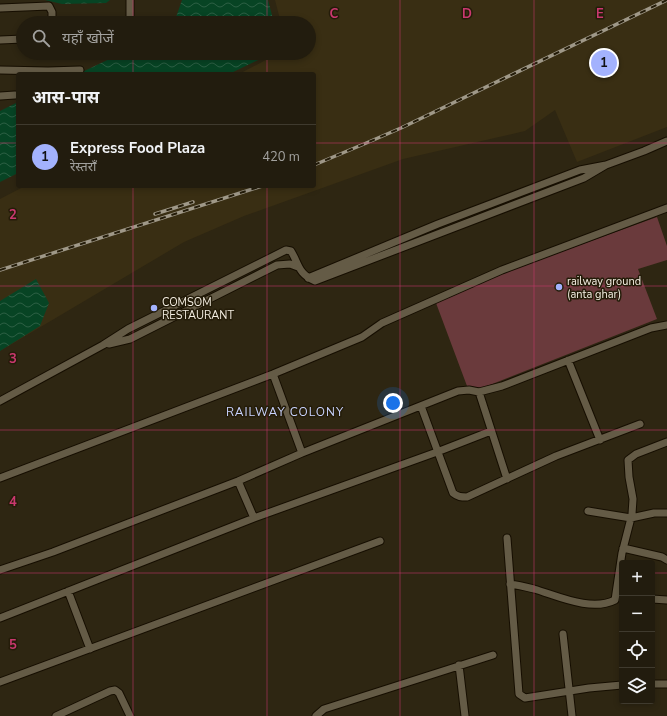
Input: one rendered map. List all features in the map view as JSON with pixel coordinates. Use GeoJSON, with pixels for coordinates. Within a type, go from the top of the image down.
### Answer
{"type":"FeatureCollection","features":[{"type":"Feature","properties":{"kind":"street"},"geometry":{"type":"LineString","coordinates":[[130,0],[130,16]]}},
{"type":"Feature","properties":{"kind":"street"},"geometry":{"type":"LineString","coordinates":[[0,8],[49,6],[52,16]]}},
{"type":"Feature","properties":{"kind":"street"},"geometry":{"type":"LineString","coordinates":[[0,40],[16,40]]}},
{"type":"Feature","properties":{"kind":"street"},"geometry":{"type":"LineString","coordinates":[[0,70],[80,70]]}},
{"type":"Feature","properties":{"kind":"street"},"geometry":{"type":"LineString","coordinates":[[0,96],[15,95]]}},
{"type":"Feature","properties":{"kind":"street"},"geometry":{"type":"LineString","coordinates":[[0,400],[103,345],[128,329],[286,250],[291,251],[298,267],[308,278],[315,281],[584,178],[606,165],[667,141]]}},
{"type":"Feature","properties":{"kind":"street"},"geometry":{"type":"LineString","coordinates":[[0,478],[273,374],[362,337],[382,323],[502,270],[667,208]]}},
{"type":"Feature","properties":{"kind":"street"},"geometry":{"type":"LineString","coordinates":[[103,345],[130,339],[277,264],[290,264],[298,267]]}},
{"type":"Feature","properties":{"kind":"street"},"geometry":{"type":"LineString","coordinates":[[217,284],[222,292]]}},
{"type":"Feature","properties":{"kind":"street"},"geometry":{"type":"LineString","coordinates":[[0,570],[53,552],[238,481],[458,391],[469,390],[479,392],[502,386],[651,328],[667,325]]}},
{"type":"Feature","properties":{"kind":"street"},"geometry":{"type":"LineString","coordinates":[[568,360],[600,440]]}},
{"type":"Feature","properties":{"kind":"street"},"geometry":{"type":"LineString","coordinates":[[273,374],[302,454]]}},
{"type":"Feature","properties":{"kind":"street"},"geometry":{"type":"LineString","coordinates":[[479,392],[507,479]]}},
{"type":"Feature","properties":{"kind":"street"},"geometry":{"type":"LineString","coordinates":[[421,406],[453,493],[457,496],[467,497],[556,456],[640,424]]}},
{"type":"Feature","properties":{"kind":"street"},"geometry":{"type":"LineString","coordinates":[[0,618],[254,518],[491,431]]}},
{"type":"Feature","properties":{"kind":"street"},"geometry":{"type":"LineString","coordinates":[[510,584],[531,588],[567,600],[593,604],[613,602],[616,598],[623,548],[631,518],[633,499],[628,477],[628,460],[636,454],[667,442]]}},
{"type":"Feature","properties":{"kind":"street"},"geometry":{"type":"LineString","coordinates":[[238,481],[254,518]]}},
{"type":"Feature","properties":{"kind":"street"},"geometry":{"type":"LineString","coordinates":[[588,511],[631,518],[654,513],[667,513]]}},
{"type":"Feature","properties":{"kind":"street"},"geometry":{"type":"LineString","coordinates":[[507,538],[519,694],[525,698],[619,684]]}},
{"type":"Feature","properties":{"kind":"street"},"geometry":{"type":"LineString","coordinates":[[0,682],[380,541]]}},
{"type":"Feature","properties":{"kind":"street"},"geometry":{"type":"LineString","coordinates":[[623,548],[662,557],[667,560]]}},
{"type":"Feature","properties":{"kind":"street"},"geometry":{"type":"LineString","coordinates":[[68,591],[90,649]]}},
{"type":"Feature","properties":{"kind":"street"},"geometry":{"type":"LineString","coordinates":[[655,599],[667,600]]}},
{"type":"Feature","properties":{"kind":"street"},"geometry":{"type":"LineString","coordinates":[[563,634],[572,716]]}},
{"type":"Feature","properties":{"kind":"street"},"geometry":{"type":"LineString","coordinates":[[316,716],[324,709],[493,655]]}},
{"type":"Feature","properties":{"kind":"street"},"geometry":{"type":"LineString","coordinates":[[459,665],[465,716]]}},
{"type":"Feature","properties":{"kind":"street"},"geometry":{"type":"LineString","coordinates":[[655,684],[667,684]]}},
{"type":"Feature","properties":{"kind":"street"},"geometry":{"type":"LineString","coordinates":[[56,716],[114,690],[119,693],[130,716]]}},
{"type":"Feature","properties":{"kind":"street"},"geometry":{"type":"LineString","coordinates":[[72,709],[75,716]]}},
{"type":"Feature","properties":{"kind":"shaded area"},"geometry":{"type":"Polygon","coordinates":[[[275,0],[667,0],[667,127],[577,162],[555,110],[525,131],[403,159],[244,216],[184,242],[0,351],[0,199],[21,188],[316,188],[316,72],[243,72],[266,60],[316,60],[316,16],[279,16],[275,0]]]}},
{"type":"Feature","properties":{"kind":"shaded area","name":"railway ground (anta ghar)"},"geometry":{"type":"Polygon","coordinates":[[[657,217],[667,246],[667,260],[638,269],[657,319],[482,388],[467,386],[436,303],[511,270],[657,217]]]}},
{"type":"Feature","properties":{"kind":"water"},"geometry":{"type":"Polygon","coordinates":[[[45,0],[110,0],[106,3],[62,4],[45,0]]]}},
{"type":"Feature","properties":{"kind":"water"},"geometry":{"type":"Polygon","coordinates":[[[182,0],[268,0],[272,16],[176,16],[182,0]]]}},
{"type":"Feature","properties":{"kind":"water"},"geometry":{"type":"Polygon","coordinates":[[[107,60],[258,60],[233,72],[82,72],[107,60]]]}},
{"type":"Feature","properties":{"kind":"water"},"geometry":{"type":"Polygon","coordinates":[[[16,103],[16,174],[0,182],[0,111],[16,103]]]}},
{"type":"Feature","properties":{"kind":"water"},"geometry":{"type":"Polygon","coordinates":[[[36,279],[49,303],[40,326],[0,351],[0,301],[36,279]]]}},
{"type":"Feature","properties":{"kind":"railway"},"geometry":{"type":"LineString","coordinates":[[316,164],[401,128],[667,0]]}},
{"type":"Feature","properties":{"kind":"railway"},"geometry":{"type":"LineString","coordinates":[[0,270],[256,188]]}},
{"type":"Feature","properties":{"kind":"railway"},"geometry":{"type":"LineString","coordinates":[[155,214],[193,202]]}},
{"type":"Feature","properties":{"kind":"place","name":"Express Food Plaza"},"geometry":{"type":"Point","coordinates":[604,63]}},
{"type":"Feature","properties":{"kind":"place","name":"railway ground (anta ghar)"},"geometry":{"type":"Point","coordinates":[559,287]}},
{"type":"Feature","properties":{"kind":"place","name":"COMSOM RESTAURANT"},"geometry":{"type":"Point","coordinates":[154,308]}},
{"type":"Feature","properties":{"kind":"district","name":"RAILWAY COLONY"},"geometry":{"type":"Point","coordinates":[285,412]}}]}
